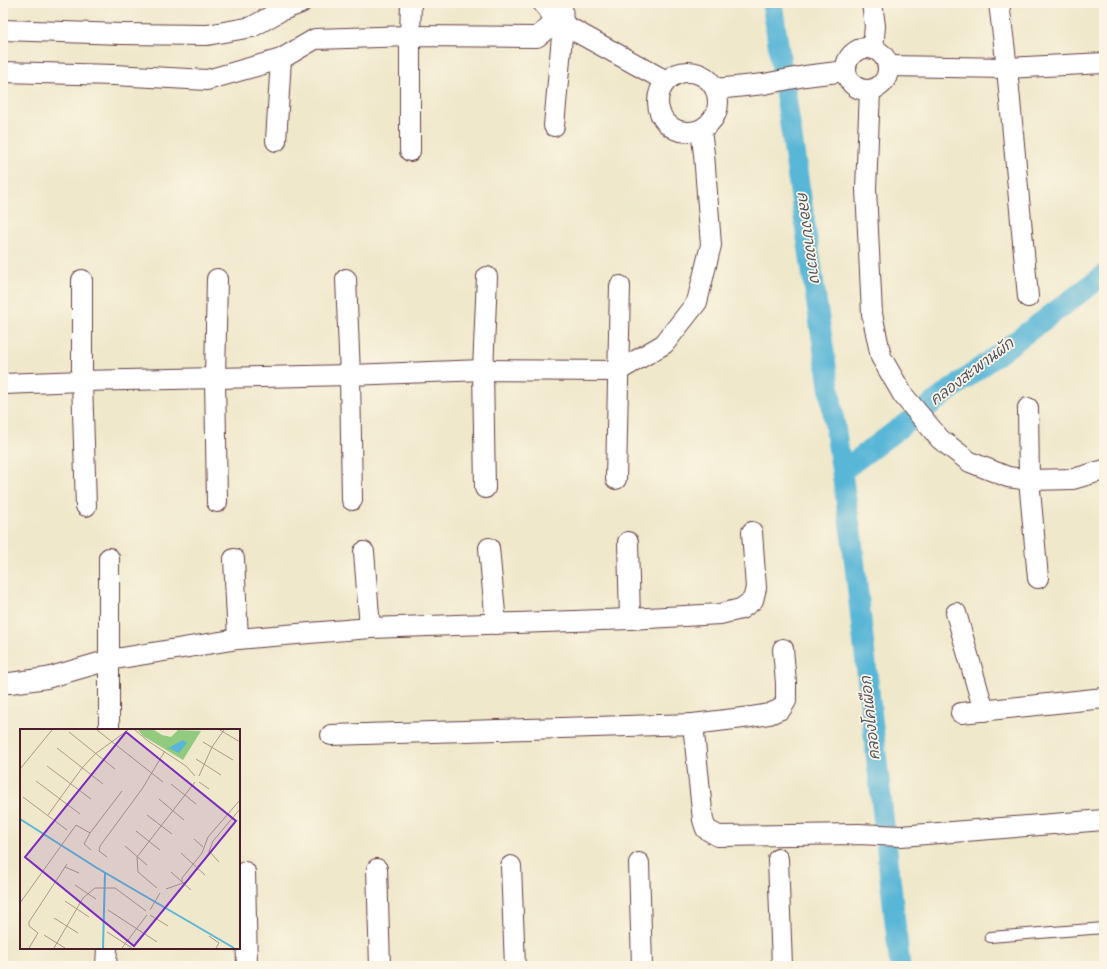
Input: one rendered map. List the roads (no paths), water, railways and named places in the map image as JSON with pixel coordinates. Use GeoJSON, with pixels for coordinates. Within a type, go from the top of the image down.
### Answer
{"type":"FeatureCollection","features":[{"type":"Feature","properties":{"kind":"street"},"geometry":{"type":"LineString","coordinates":[[3,30],[207,35],[252,27],[281,7],[300,3]]}},
{"type":"Feature","properties":{"kind":"street"},"geometry":{"type":"LineString","coordinates":[[410,151],[411,3]]}},
{"type":"Feature","properties":{"kind":"street"},"geometry":{"type":"LineString","coordinates":[[543,3],[561,16],[666,81]]}},
{"type":"Feature","properties":{"kind":"street"},"geometry":{"type":"LineString","coordinates":[[872,3],[875,26],[873,48]]}},
{"type":"Feature","properties":{"kind":"street"},"geometry":{"type":"LineString","coordinates":[[999,3],[1007,68],[1028,297]]}},
{"type":"Feature","properties":{"kind":"street"},"geometry":{"type":"LineString","coordinates":[[3,72],[114,75],[207,80],[281,59],[315,39],[410,36],[537,38],[561,16]]}},
{"type":"Feature","properties":{"kind":"street"},"geometry":{"type":"LineString","coordinates":[[554,126],[561,16]]}},
{"type":"Feature","properties":{"kind":"street"},"geometry":{"type":"LineString","coordinates":[[865,47],[873,48],[881,52],[886,58],[889,66],[888,75],[878,88],[862,90],[854,86],[849,80],[846,71],[846,63],[850,56],[857,50],[865,47]]}},
{"type":"Feature","properties":{"kind":"street"},"geometry":{"type":"LineString","coordinates":[[276,141],[281,59]]}},
{"type":"Feature","properties":{"kind":"street"},"geometry":{"type":"LineString","coordinates":[[889,66],[1007,68],[1104,63]]}},
{"type":"Feature","properties":{"kind":"street"},"geometry":{"type":"LineString","coordinates":[[716,90],[846,71]]}},
{"type":"Feature","properties":{"kind":"street"},"geometry":{"type":"LineString","coordinates":[[684,72],[693,72],[703,75],[711,81],[719,99],[715,117],[709,125],[701,130],[691,132],[680,131],[671,127],[659,110],[658,100],[660,90],[666,81],[674,75],[684,72]]}},
{"type":"Feature","properties":{"kind":"street"},"geometry":{"type":"LineString","coordinates":[[870,90],[866,189],[872,314],[881,357],[903,395],[940,439],[970,462],[1008,477],[1029,480],[1073,479],[1104,470]]}},
{"type":"Feature","properties":{"kind":"street"},"geometry":{"type":"LineString","coordinates":[[3,384],[483,370],[618,371],[664,344],[697,302],[711,245],[701,130]]}},
{"type":"Feature","properties":{"kind":"street"},"geometry":{"type":"LineString","coordinates":[[485,488],[483,370],[487,277]]}},
{"type":"Feature","properties":{"kind":"street"},"geometry":{"type":"LineString","coordinates":[[217,278],[215,378],[217,502]]}},
{"type":"Feature","properties":{"kind":"street"},"geometry":{"type":"LineString","coordinates":[[346,279],[350,375],[352,500]]}},
{"type":"Feature","properties":{"kind":"street"},"geometry":{"type":"LineString","coordinates":[[82,280],[82,381],[86,506]]}},
{"type":"Feature","properties":{"kind":"street"},"geometry":{"type":"LineString","coordinates":[[616,479],[620,286]]}},
{"type":"Feature","properties":{"kind":"street"},"geometry":{"type":"LineString","coordinates":[[1028,408],[1029,480],[1038,578]]}},
{"type":"Feature","properties":{"kind":"street"},"geometry":{"type":"LineString","coordinates":[[3,683],[10,684],[47,678],[109,660],[238,639],[370,628],[630,619],[720,614],[741,609],[753,600],[756,588],[752,532]]}},
{"type":"Feature","properties":{"kind":"street"},"geometry":{"type":"LineString","coordinates":[[628,542],[630,619]]}},
{"type":"Feature","properties":{"kind":"street"},"geometry":{"type":"LineString","coordinates":[[489,548],[496,624]]}},
{"type":"Feature","properties":{"kind":"street"},"geometry":{"type":"LineString","coordinates":[[364,552],[370,628]]}},
{"type":"Feature","properties":{"kind":"street"},"geometry":{"type":"LineString","coordinates":[[108,729],[109,558]]}},
{"type":"Feature","properties":{"kind":"street"},"geometry":{"type":"LineString","coordinates":[[234,559],[238,639]]}},
{"type":"Feature","properties":{"kind":"street"},"geometry":{"type":"LineString","coordinates":[[956,613],[984,711]]}},
{"type":"Feature","properties":{"kind":"street"},"geometry":{"type":"LineString","coordinates":[[332,735],[693,724],[769,714],[781,708],[786,701],[783,650]]}},
{"type":"Feature","properties":{"kind":"street"},"geometry":{"type":"LineString","coordinates":[[961,713],[1104,698]]}},
{"type":"Feature","properties":{"kind":"street"},"geometry":{"type":"LineString","coordinates":[[693,724],[703,820],[706,829],[718,836],[858,834],[901,836],[1104,820]]}},
{"type":"Feature","properties":{"kind":"street"},"geometry":{"type":"LineString","coordinates":[[778,859],[782,966]]}},
{"type":"Feature","properties":{"kind":"street"},"geometry":{"type":"LineString","coordinates":[[639,863],[642,966]]}},
{"type":"Feature","properties":{"kind":"street"},"geometry":{"type":"LineString","coordinates":[[511,866],[514,966]]}},
{"type":"Feature","properties":{"kind":"street"},"geometry":{"type":"LineString","coordinates":[[377,869],[380,966]]}},
{"type":"Feature","properties":{"kind":"street"},"geometry":{"type":"LineString","coordinates":[[245,872],[248,966]]}},
{"type":"Feature","properties":{"kind":"street"},"geometry":{"type":"LineString","coordinates":[[106,949],[106,966]]}},
{"type":"Feature","properties":{"kind":"lane"},"geometry":{"type":"LineString","coordinates":[[990,937],[1104,928]]}},
{"type":"Feature","properties":{"kind":"waterway","name":"คลองโคเผือก"},"geometry":{"type":"LineString","coordinates":[[772,3],[852,540],[900,966]]}},
{"type":"Feature","properties":{"kind":"waterway","name":"คลองสะพานผัก"},"geometry":{"type":"LineString","coordinates":[[842,471],[1104,275]]}},
{"type":"Feature","properties":{"kind":"water label","name":"คลองบางขวาง"},"geometry":{"type":"Point","coordinates":[807,237]}}]}
